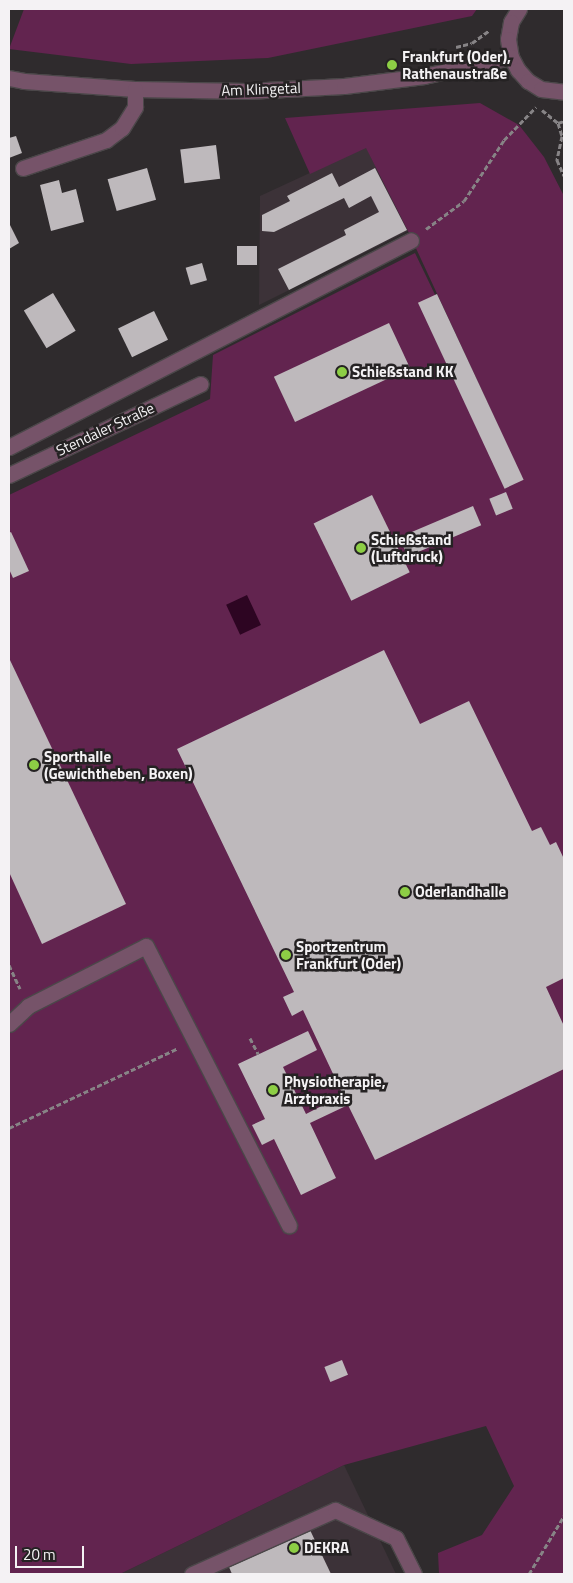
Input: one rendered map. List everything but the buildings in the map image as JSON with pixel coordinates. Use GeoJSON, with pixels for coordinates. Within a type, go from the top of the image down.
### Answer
{"type":"FeatureCollection","features":[{"type":"Feature","properties":{"kind":"street"},"geometry":{"type":"LineString","coordinates":[[518,9],[511,22],[508,39],[511,57],[518,70],[528,81],[541,89],[564,92]]}},
{"type":"Feature","properties":{"kind":"street","name":"Am Klingetal"},"geometry":{"type":"LineString","coordinates":[[9,78],[24,81],[135,89],[246,91],[344,86],[424,76],[511,57]]}},
{"type":"Feature","properties":{"kind":"street"},"geometry":{"type":"LineString","coordinates":[[23,168],[106,140],[122,128],[135,107],[135,89]]}},
{"type":"Feature","properties":{"kind":"street"},"geometry":{"type":"LineString","coordinates":[[9,447],[411,240]]}},
{"type":"Feature","properties":{"kind":"street","name":"Stendaler Straße"},"geometry":{"type":"LineString","coordinates":[[9,475],[201,384]]}},
{"type":"Feature","properties":{"kind":"street"},"geometry":{"type":"LineString","coordinates":[[9,1024],[28,1006],[146,946],[193,1042],[289,1226]]}},
{"type":"Feature","properties":{"kind":"street"},"geometry":{"type":"LineString","coordinates":[[192,1574],[335,1510],[396,1538],[414,1574]]}},
{"type":"Feature","properties":{"kind":"path"},"geometry":{"type":"LineString","coordinates":[[454,48],[472,43],[492,30],[496,23]]}},
{"type":"Feature","properties":{"kind":"path"},"geometry":{"type":"LineString","coordinates":[[411,240],[464,200],[504,140],[538,106]]}},
{"type":"Feature","properties":{"kind":"path"},"geometry":{"type":"LineString","coordinates":[[558,123],[562,136],[557,160],[564,176]]}},
{"type":"Feature","properties":{"kind":"path"},"geometry":{"type":"LineString","coordinates":[[9,966],[28,1006]]}},
{"type":"Feature","properties":{"kind":"path"},"geometry":{"type":"LineString","coordinates":[[250,1038],[258,1054]]}},
{"type":"Feature","properties":{"kind":"path"},"geometry":{"type":"LineString","coordinates":[[9,1128],[193,1042]]}},
{"type":"Feature","properties":{"kind":"path"},"geometry":{"type":"LineString","coordinates":[[530,1574],[564,1516]]}},
{"type":"Feature","properties":{"kind":"shaded area"},"geometry":{"type":"Polygon","coordinates":[[[24,9],[477,9],[472,16],[268,58],[131,64],[9,49],[24,9]]]}},
{"type":"Feature","properties":{"kind":"shaded area","name":"Sportzentrum Frankfurt (Oder)"},"geometry":{"type":"Polygon","coordinates":[[[480,103],[519,125],[544,157],[564,196],[564,1574],[439,1574],[438,1553],[482,1535],[514,1486],[486,1426],[344,1465],[120,1574],[9,1574],[9,495],[210,399],[213,355],[415,253],[502,434],[408,231],[366,148],[310,174],[285,118],[480,103]]]}},
{"type":"Feature","properties":{"kind":"shaded area"},"geometry":{"type":"Polygon","coordinates":[[[366,147],[408,231],[259,305],[260,196],[366,147]]]}},
{"type":"Feature","properties":{"kind":"shaded area"},"geometry":{"type":"Polygon","coordinates":[[[247,595],[261,625],[240,635],[226,605],[247,595]]]}},
{"type":"Feature","properties":{"kind":"shaded area"},"geometry":{"type":"Polygon","coordinates":[[[344,1465],[396,1574],[120,1574],[344,1465]]]}},
{"type":"Feature","properties":{"kind":"place","name":"Frankfurt (Oder), Rathenaustraße"},"geometry":{"type":"Point","coordinates":[392,65]}},
{"type":"Feature","properties":{"kind":"place","name":"Schießstand KK"},"geometry":{"type":"Point","coordinates":[342,372]}},
{"type":"Feature","properties":{"kind":"place","name":"Schießstand (Luftdruck)"},"geometry":{"type":"Point","coordinates":[361,548]}},
{"type":"Feature","properties":{"kind":"place","name":"Sporthalle (Gewichtheben, Boxen)"},"geometry":{"type":"Point","coordinates":[34,765]}},
{"type":"Feature","properties":{"kind":"place","name":"Oderlandhalle"},"geometry":{"type":"Point","coordinates":[405,892]}},
{"type":"Feature","properties":{"kind":"place","name":"Sportzentrum Frankfurt (Oder)"},"geometry":{"type":"Point","coordinates":[286,955]}},
{"type":"Feature","properties":{"kind":"place","name":"Physiotherapie, Arztpraxis"},"geometry":{"type":"Point","coordinates":[273,1090]}},
{"type":"Feature","properties":{"kind":"place","name":"DEKRA"},"geometry":{"type":"Point","coordinates":[294,1548]}}]}
